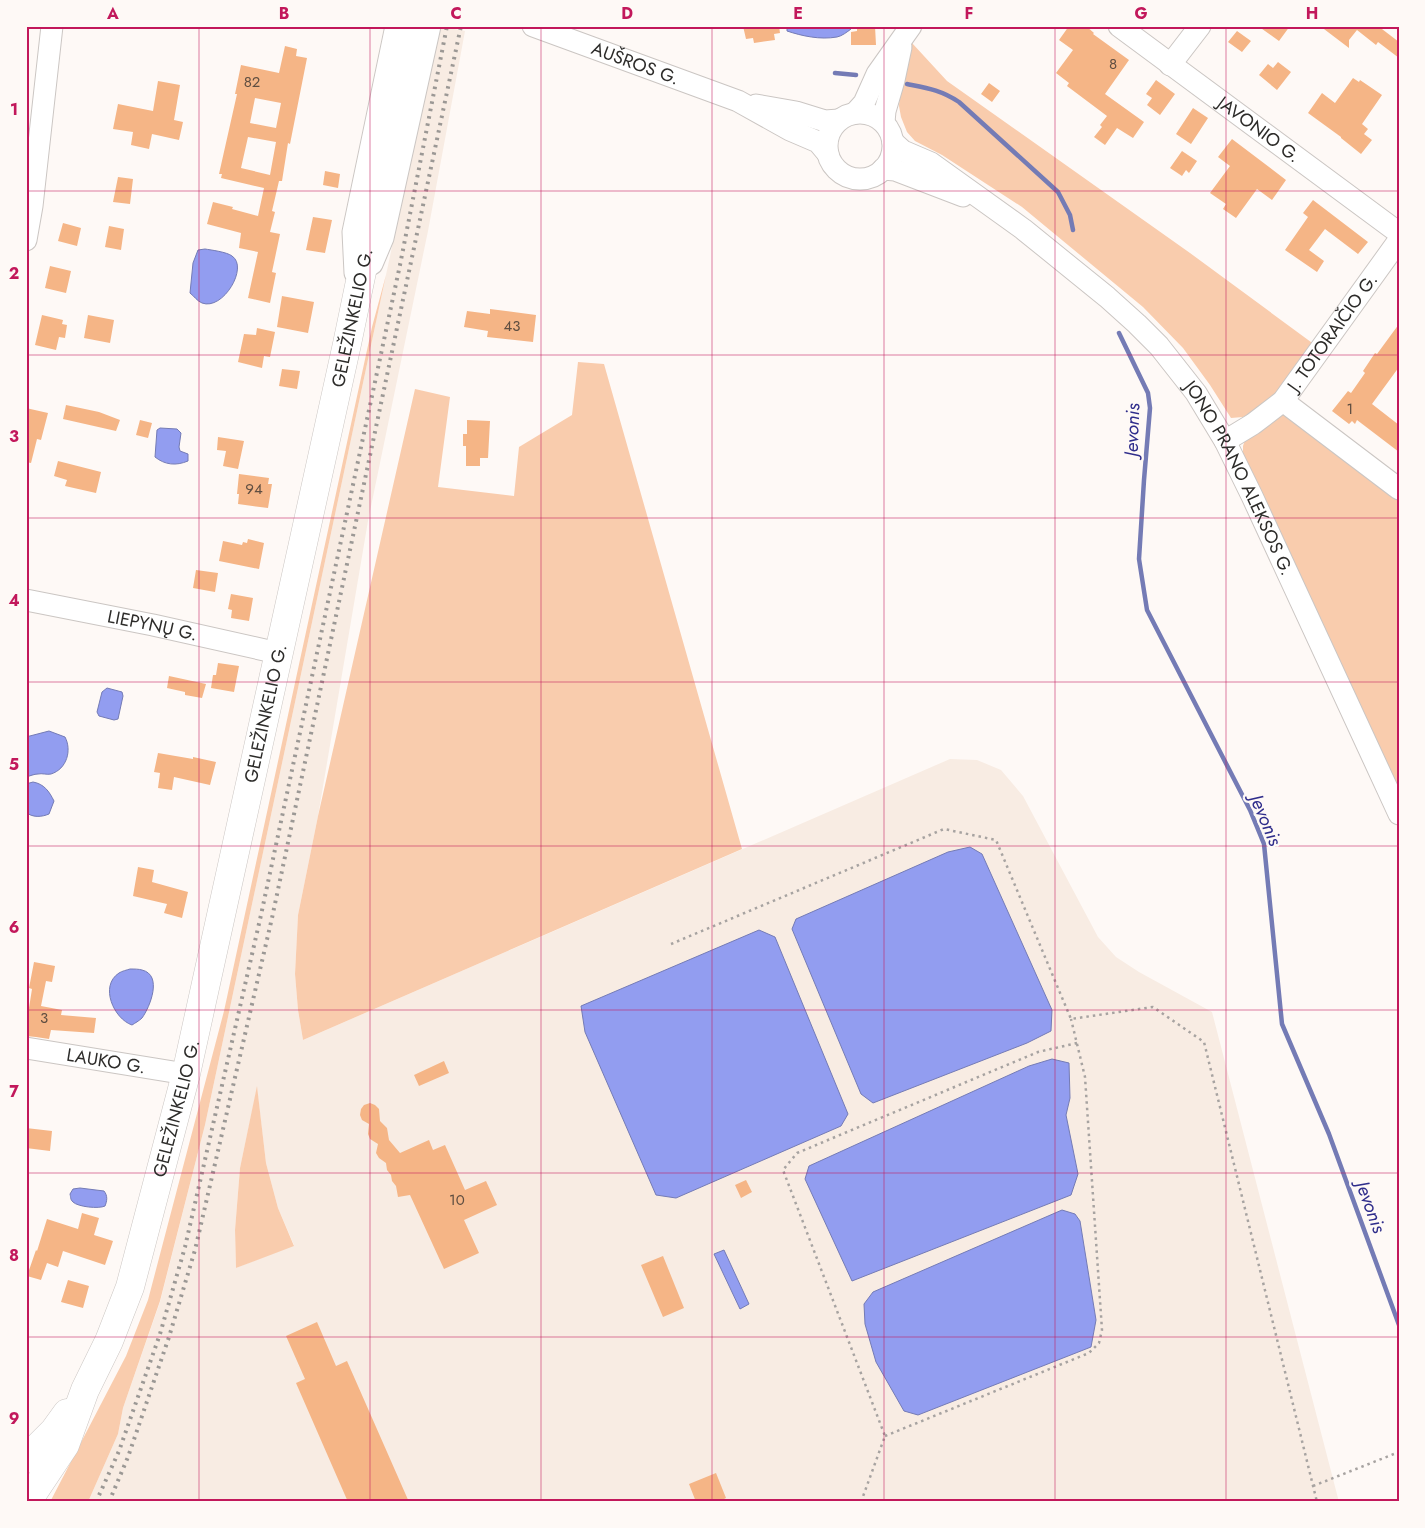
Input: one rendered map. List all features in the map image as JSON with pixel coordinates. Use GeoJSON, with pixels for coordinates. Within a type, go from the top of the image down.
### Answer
{"type":"FeatureCollection","features":[{"type":"Feature","properties":{"kind":"main road","name":"GELEŽINKELIO G."},"geometry":{"type":"LineString","coordinates":[[26,1502],[109,1341],[130,1287],[186,1074],[355,301],[413,26]]}},
{"type":"Feature","properties":{"kind":"main road","name":"GELEŽINKELIO G."},"geometry":{"type":"LineString","coordinates":[[26,1459],[59,1438]]}},
{"type":"Feature","properties":{"kind":"main road","name":"GELEŽINKELIO G."},"geometry":{"type":"LineString","coordinates":[[26,1474],[59,1438]]}},
{"type":"Feature","properties":{"kind":"main road"},"geometry":{"type":"LineString","coordinates":[[39,1502],[55,1474],[59,1438]]}},
{"type":"Feature","properties":{"kind":"street"},"geometry":{"type":"LineString","coordinates":[[26,240],[32,206],[52,26]]}},
{"type":"Feature","properties":{"kind":"street"},"geometry":{"type":"LineString","coordinates":[[355,301],[353,232],[396,26]]}},
{"type":"Feature","properties":{"kind":"street"},"geometry":{"type":"LineString","coordinates":[[355,301],[383,238],[430,26]]}},
{"type":"Feature","properties":{"kind":"street","name":"AUŠROS G."},"geometry":{"type":"LineString","coordinates":[[533,26],[738,101],[790,130],[818,142],[828,154]]}},
{"type":"Feature","properties":{"kind":"street","name":"JAVONIO G."},"geometry":{"type":"LineString","coordinates":[[1119,26],[1399,234]]}},
{"type":"Feature","properties":{"kind":"street"},"geometry":{"type":"LineString","coordinates":[[1170,65],[1200,26]]}},
{"type":"Feature","properties":{"kind":"street"},"geometry":{"type":"LineString","coordinates":[[847,117],[870,114],[884,122],[891,135],[893,142],[891,157],[883,169],[869,177],[854,178],[838,170],[828,154],[829,136],[833,127],[864,103],[877,74],[907,33]]}},
{"type":"Feature","properties":{"kind":"street"},"geometry":{"type":"LineString","coordinates":[[884,122],[885,111],[907,33]]}},
{"type":"Feature","properties":{"kind":"street","name":"AUŠROS G."},"geometry":{"type":"LineString","coordinates":[[738,101],[796,112],[826,121],[847,117]]}},
{"type":"Feature","properties":{"kind":"street","name":"JONO PRANO ALEKSOS G."},"geometry":{"type":"LineString","coordinates":[[893,142],[903,151],[931,163],[1056,255],[1137,324],[1159,346],[1191,386],[1225,441],[1252,496],[1399,814]]}},
{"type":"Feature","properties":{"kind":"street","name":"JONO PRANO ALEKSOS G."},"geometry":{"type":"LineString","coordinates":[[883,169],[895,170],[993,208]]}},
{"type":"Feature","properties":{"kind":"street","name":"J. TOTORAIČIO G."},"geometry":{"type":"LineString","coordinates":[[1225,441],[1253,424],[1284,401],[1391,268],[1399,240]]}},
{"type":"Feature","properties":{"kind":"street"},"geometry":{"type":"LineString","coordinates":[[1284,401],[1399,488]]}},
{"type":"Feature","properties":{"kind":"street","name":"LIEPYNŲ G."},"geometry":{"type":"LineString","coordinates":[[26,600],[153,625],[278,653]]}},
{"type":"Feature","properties":{"kind":"street","name":"LAUKO G."},"geometry":{"type":"LineString","coordinates":[[26,1048],[186,1074]]}},
{"type":"Feature","properties":{"kind":"path"},"geometry":{"type":"LineString","coordinates":[[671,944],[944,829],[996,840],[1072,1019],[1085,1077],[1102,1330],[1099,1343],[1089,1353],[885,1436]]}},
{"type":"Feature","properties":{"kind":"path"},"geometry":{"type":"LineString","coordinates":[[1072,1019],[1153,1007],[1204,1042],[1317,1502]]}},
{"type":"Feature","properties":{"kind":"path"},"geometry":{"type":"LineString","coordinates":[[861,1502],[885,1436],[783,1170],[797,1154],[1038,1052],[1077,1044]]}},
{"type":"Feature","properties":{"kind":"path"},"geometry":{"type":"LineString","coordinates":[[1313,1486],[1399,1452]]}},
{"type":"Feature","properties":{"kind":"shaded area"},"geometry":{"type":"Polygon","coordinates":[[[439,26],[465,31],[428,231],[368,521],[318,816],[298,915],[295,974],[303,1040],[950,759],[977,760],[1001,770],[1023,796],[1098,937],[1116,957],[1139,972],[1212,1012],[1339,1502],[88,1502],[118,1434],[123,1408],[160,1302],[205,1125],[439,26]],[[257,1088],[240,1168],[235,1230],[236,1268],[294,1245],[278,1208],[266,1163],[257,1088]]]}},
{"type":"Feature","properties":{"kind":"shaded area"},"geometry":{"type":"Polygon","coordinates":[[[912,43],[947,81],[1190,253],[1315,345],[1284,387],[1255,412],[1243,417],[1231,418],[1183,348],[1143,307],[1022,207],[942,155],[915,141],[907,132],[899,106],[900,93],[912,43]]]}},
{"type":"Feature","properties":{"kind":"shaded area"},"geometry":{"type":"Polygon","coordinates":[[[386,275],[205,1125],[160,1301],[123,1408],[118,1434],[88,1502],[50,1502],[126,1356],[148,1300],[224,1011],[372,327],[386,275]]]}},
{"type":"Feature","properties":{"kind":"shaded area"},"geometry":{"type":"Polygon","coordinates":[[[578,362],[604,364],[742,849],[303,1040],[295,974],[298,915],[318,816],[415,389],[450,397],[438,487],[514,496],[519,447],[572,415],[578,362]]]}},
{"type":"Feature","properties":{"kind":"shaded area"},"geometry":{"type":"Polygon","coordinates":[[[1279,415],[1288,415],[1399,498],[1399,794],[1243,457],[1245,440],[1279,415]]]}},
{"type":"Feature","properties":{"kind":"shaded area"},"geometry":{"type":"Polygon","coordinates":[[[257,1086],[266,1163],[278,1208],[294,1246],[236,1268],[235,1230],[240,1168],[257,1086]]]}},
{"type":"Feature","properties":{"kind":"water"},"geometry":{"type":"Polygon","coordinates":[[[787,26],[852,26],[851,29],[841,36],[818,38],[787,31],[787,26]]]}},
{"type":"Feature","properties":{"kind":"water"},"geometry":{"type":"Polygon","coordinates":[[[205,249],[223,252],[232,256],[236,262],[237,269],[236,278],[225,295],[218,301],[210,304],[200,302],[190,293],[193,263],[198,250],[205,249]]]}},
{"type":"Feature","properties":{"kind":"water"},"geometry":{"type":"Polygon","coordinates":[[[160,428],[177,429],[181,433],[180,451],[188,454],[188,461],[171,464],[155,457],[157,430],[160,428]]]}},
{"type":"Feature","properties":{"kind":"water"},"geometry":{"type":"Polygon","coordinates":[[[107,688],[122,692],[123,696],[118,719],[114,720],[99,716],[97,712],[102,692],[107,688]]]}},
{"type":"Feature","properties":{"kind":"water"},"geometry":{"type":"Polygon","coordinates":[[[49,731],[65,737],[68,753],[64,764],[51,774],[36,774],[26,777],[26,737],[49,731]]]}},
{"type":"Feature","properties":{"kind":"water"},"geometry":{"type":"Polygon","coordinates":[[[33,782],[40,784],[46,789],[54,801],[49,814],[37,816],[26,812],[26,784],[33,782]]]}},
{"type":"Feature","properties":{"kind":"water"},"geometry":{"type":"Polygon","coordinates":[[[970,847],[982,854],[1052,1010],[1051,1031],[1027,1043],[873,1103],[861,1094],[792,929],[796,919],[948,852],[970,847]]]}},
{"type":"Feature","properties":{"kind":"water"},"geometry":{"type":"Polygon","coordinates":[[[759,930],[775,937],[848,1114],[841,1126],[676,1198],[656,1195],[585,1032],[581,1006],[759,930]]]}},
{"type":"Feature","properties":{"kind":"water"},"geometry":{"type":"Polygon","coordinates":[[[130,969],[148,973],[152,978],[153,984],[153,992],[145,1013],[141,1019],[132,1025],[125,1022],[115,1009],[111,1002],[110,994],[110,986],[113,979],[120,972],[130,969]]]}},
{"type":"Feature","properties":{"kind":"water"},"geometry":{"type":"Polygon","coordinates":[[[1052,1059],[1069,1063],[1070,1098],[1066,1115],[1078,1174],[1071,1195],[852,1281],[805,1179],[809,1166],[1029,1066],[1052,1059]]]}},
{"type":"Feature","properties":{"kind":"water"},"geometry":{"type":"Polygon","coordinates":[[[73,1189],[104,1191],[107,1198],[105,1206],[89,1207],[73,1202],[70,1194],[73,1189]]]}},
{"type":"Feature","properties":{"kind":"water"},"geometry":{"type":"Polygon","coordinates":[[[1062,1210],[1075,1214],[1080,1221],[1096,1320],[1091,1347],[918,1415],[904,1411],[876,1362],[865,1324],[864,1304],[873,1292],[1062,1210]]]}},
{"type":"Feature","properties":{"kind":"water"},"geometry":{"type":"Polygon","coordinates":[[[724,1250],[749,1304],[740,1309],[714,1254],[724,1250]]]}},
{"type":"Feature","properties":{"kind":"building"},"geometry":{"type":"Polygon","coordinates":[[[743,26],[779,26],[780,33],[774,34],[775,40],[754,43],[753,38],[746,39],[743,26]]]}},
{"type":"Feature","properties":{"kind":"building"},"geometry":{"type":"Polygon","coordinates":[[[857,26],[875,26],[876,45],[851,45],[851,32],[857,31],[857,26]]]}},
{"type":"Feature","properties":{"kind":"building"},"geometry":{"type":"Polygon","coordinates":[[[1069,26],[1086,26],[1093,34],[1129,60],[1105,94],[1144,122],[1133,138],[1117,128],[1105,145],[1094,137],[1102,127],[1100,125],[1107,116],[1067,86],[1069,83],[1056,73],[1073,50],[1059,40],[1069,26]]]}},
{"type":"Feature","properties":{"kind":"building"},"geometry":{"type":"Polygon","coordinates":[[[1258,26],[1290,26],[1279,41],[1258,26]]]}},
{"type":"Feature","properties":{"kind":"building"},"geometry":{"type":"Polygon","coordinates":[[[1320,26],[1378,26],[1399,42],[1399,58],[1378,42],[1376,45],[1357,30],[1349,40],[1349,48],[1320,26]]]}},
{"type":"Feature","properties":{"kind":"building"},"geometry":{"type":"Polygon","coordinates":[[[1237,31],[1251,41],[1242,52],[1228,42],[1237,31]]]}},
{"type":"Feature","properties":{"kind":"building"},"geometry":{"type":"Polygon","coordinates":[[[285,46],[297,49],[296,56],[307,58],[290,144],[288,143],[282,181],[279,181],[272,211],[275,212],[270,232],[280,234],[272,272],[276,273],[270,303],[248,298],[258,252],[239,248],[241,233],[207,224],[213,202],[258,216],[264,188],[221,178],[222,174],[219,174],[237,94],[235,94],[241,65],[279,73],[285,46]],[[255,98],[250,123],[276,128],[281,103],[255,98]],[[248,137],[241,168],[270,175],[276,142],[248,137]]]}},
{"type":"Feature","properties":{"kind":"building"},"geometry":{"type":"Polygon","coordinates":[[[1278,62],[1291,72],[1277,90],[1259,75],[1268,64],[1273,68],[1278,62]]]}},
{"type":"Feature","properties":{"kind":"building"},"geometry":{"type":"Polygon","coordinates":[[[1353,78],[1359,82],[1360,80],[1382,95],[1362,124],[1368,129],[1364,134],[1372,140],[1361,154],[1308,113],[1322,93],[1335,103],[1353,78]]]}},
{"type":"Feature","properties":{"kind":"building"},"geometry":{"type":"Polygon","coordinates":[[[1156,80],[1175,94],[1160,115],[1147,105],[1152,98],[1146,94],[1156,80]]]}},
{"type":"Feature","properties":{"kind":"building"},"geometry":{"type":"Polygon","coordinates":[[[158,81],[180,85],[174,120],[183,122],[179,140],[152,134],[149,149],[131,145],[133,132],[113,129],[118,104],[153,111],[158,81]]]}},
{"type":"Feature","properties":{"kind":"building"},"geometry":{"type":"Polygon","coordinates":[[[989,83],[1000,91],[992,102],[981,94],[989,83]]]}},
{"type":"Feature","properties":{"kind":"building"},"geometry":{"type":"Polygon","coordinates":[[[1193,108],[1208,118],[1191,144],[1176,134],[1193,108]]]}},
{"type":"Feature","properties":{"kind":"building"},"geometry":{"type":"Polygon","coordinates":[[[1232,139],[1286,180],[1272,200],[1257,189],[1236,218],[1223,209],[1226,204],[1210,193],[1230,166],[1218,157],[1232,139]]]}},
{"type":"Feature","properties":{"kind":"building"},"geometry":{"type":"Polygon","coordinates":[[[1182,151],[1197,161],[1189,173],[1186,170],[1182,176],[1170,168],[1182,151]]]}},
{"type":"Feature","properties":{"kind":"building"},"geometry":{"type":"Polygon","coordinates":[[[325,171],[340,174],[338,188],[323,185],[325,171]]]}},
{"type":"Feature","properties":{"kind":"building"},"geometry":{"type":"Polygon","coordinates":[[[118,177],[133,179],[130,204],[113,202],[118,177]]]}},
{"type":"Feature","properties":{"kind":"building"},"geometry":{"type":"Polygon","coordinates":[[[1313,200],[1368,242],[1358,254],[1325,229],[1309,250],[1324,261],[1317,272],[1285,250],[1308,217],[1303,213],[1313,200]]]}},
{"type":"Feature","properties":{"kind":"building"},"geometry":{"type":"Polygon","coordinates":[[[313,217],[332,220],[325,253],[306,250],[313,217]]]}},
{"type":"Feature","properties":{"kind":"building"},"geometry":{"type":"Polygon","coordinates":[[[63,223],[81,228],[77,246],[58,241],[63,223]]]}},
{"type":"Feature","properties":{"kind":"building"},"geometry":{"type":"Polygon","coordinates":[[[109,226],[124,229],[121,250],[105,247],[109,226]]]}},
{"type":"Feature","properties":{"kind":"building"},"geometry":{"type":"Polygon","coordinates":[[[50,266],[71,271],[66,293],[45,288],[50,266]]]}},
{"type":"Feature","properties":{"kind":"building"},"geometry":{"type":"Polygon","coordinates":[[[282,296],[314,302],[308,333],[277,327],[282,296]]]}},
{"type":"Feature","properties":{"kind":"building"},"geometry":{"type":"Polygon","coordinates":[[[490,309],[536,315],[533,342],[487,337],[488,331],[464,327],[467,311],[490,314],[490,309]]]}},
{"type":"Feature","properties":{"kind":"building"},"geometry":{"type":"Polygon","coordinates":[[[42,315],[63,320],[62,324],[67,325],[65,338],[59,337],[56,350],[35,345],[42,315]]]}},
{"type":"Feature","properties":{"kind":"building"},"geometry":{"type":"Polygon","coordinates":[[[88,315],[114,320],[110,343],[84,338],[88,315]]]}},
{"type":"Feature","properties":{"kind":"building"},"geometry":{"type":"Polygon","coordinates":[[[1399,324],[1399,367],[1372,404],[1399,425],[1399,452],[1357,420],[1355,424],[1352,421],[1349,424],[1332,411],[1348,391],[1351,393],[1365,373],[1363,371],[1375,353],[1377,354],[1399,324]]]}},
{"type":"Feature","properties":{"kind":"building"},"geometry":{"type":"Polygon","coordinates":[[[257,328],[275,332],[270,357],[264,356],[262,368],[238,362],[244,334],[256,335],[257,328]]]}},
{"type":"Feature","properties":{"kind":"building"},"geometry":{"type":"Polygon","coordinates":[[[282,369],[300,371],[297,389],[279,386],[282,369]]]}},
{"type":"Feature","properties":{"kind":"building"},"geometry":{"type":"Polygon","coordinates":[[[66,405],[99,412],[120,420],[116,431],[63,419],[66,405]]]}},
{"type":"Feature","properties":{"kind":"building"},"geometry":{"type":"Polygon","coordinates":[[[26,408],[48,413],[41,440],[37,439],[31,463],[26,462],[26,408]]]}},
{"type":"Feature","properties":{"kind":"building"},"geometry":{"type":"Polygon","coordinates":[[[140,420],[152,423],[148,438],[136,435],[140,420]]]}},
{"type":"Feature","properties":{"kind":"building"},"geometry":{"type":"Polygon","coordinates":[[[467,420],[490,421],[488,458],[480,458],[480,466],[466,466],[466,446],[463,446],[463,434],[467,434],[467,420]]]}},
{"type":"Feature","properties":{"kind":"building"},"geometry":{"type":"Polygon","coordinates":[[[218,437],[244,441],[238,469],[223,466],[226,451],[217,450],[218,437]]]}},
{"type":"Feature","properties":{"kind":"building"},"geometry":{"type":"Polygon","coordinates":[[[58,461],[101,472],[96,493],[65,486],[67,480],[54,476],[58,461]]]}},
{"type":"Feature","properties":{"kind":"building"},"geometry":{"type":"Polygon","coordinates":[[[239,474],[269,478],[268,484],[272,484],[268,508],[238,504],[239,474]]]}},
{"type":"Feature","properties":{"kind":"building"},"geometry":{"type":"Polygon","coordinates":[[[248,539],[264,543],[259,569],[219,561],[223,541],[242,545],[243,542],[247,543],[248,539]]]}},
{"type":"Feature","properties":{"kind":"building"},"geometry":{"type":"Polygon","coordinates":[[[196,570],[218,573],[215,592],[193,588],[196,570]]]}},
{"type":"Feature","properties":{"kind":"building"},"geometry":{"type":"Polygon","coordinates":[[[231,594],[253,598],[249,621],[231,618],[232,610],[228,609],[231,594]]]}},
{"type":"Feature","properties":{"kind":"building"},"geometry":{"type":"Polygon","coordinates":[[[218,663],[239,666],[234,692],[211,688],[213,675],[216,675],[218,663]]]}},
{"type":"Feature","properties":{"kind":"building"},"geometry":{"type":"Polygon","coordinates":[[[169,676],[206,684],[202,698],[185,695],[185,692],[167,688],[169,676]]]}},
{"type":"Feature","properties":{"kind":"building"},"geometry":{"type":"Polygon","coordinates":[[[158,753],[216,762],[210,785],[174,777],[172,790],[158,788],[160,773],[154,772],[158,753]]]}},
{"type":"Feature","properties":{"kind":"building"},"geometry":{"type":"Polygon","coordinates":[[[138,867],[154,870],[152,882],[188,892],[182,918],[164,913],[167,904],[133,896],[138,867]]]}},
{"type":"Feature","properties":{"kind":"building"},"geometry":{"type":"Polygon","coordinates":[[[34,962],[55,966],[52,982],[46,981],[41,1006],[62,1010],[61,1015],[96,1018],[94,1033],[51,1030],[49,1039],[26,1036],[32,989],[29,988],[34,962]]]}},
{"type":"Feature","properties":{"kind":"building"},"geometry":{"type":"Polygon","coordinates":[[[444,1061],[449,1073],[419,1086],[414,1075],[444,1061]]]}},
{"type":"Feature","properties":{"kind":"building"},"geometry":{"type":"Polygon","coordinates":[[[370,1103],[379,1109],[380,1121],[387,1128],[389,1140],[400,1153],[429,1140],[433,1150],[445,1145],[465,1190],[486,1181],[497,1205],[464,1220],[479,1253],[444,1269],[410,1195],[398,1197],[396,1186],[387,1170],[386,1163],[376,1153],[378,1144],[370,1139],[368,1134],[369,1124],[362,1120],[360,1115],[364,1105],[370,1103]]]}},
{"type":"Feature","properties":{"kind":"building"},"geometry":{"type":"Polygon","coordinates":[[[26,1128],[52,1131],[50,1151],[26,1148],[26,1128]]]}},
{"type":"Feature","properties":{"kind":"building"},"geometry":{"type":"Polygon","coordinates":[[[746,1180],[752,1192],[741,1198],[735,1185],[746,1180]]]}},
{"type":"Feature","properties":{"kind":"building"},"geometry":{"type":"Polygon","coordinates":[[[82,1213],[99,1218],[94,1235],[113,1241],[105,1265],[63,1251],[58,1267],[47,1263],[41,1280],[27,1276],[47,1219],[78,1229],[82,1213]]]}},
{"type":"Feature","properties":{"kind":"building"},"geometry":{"type":"Polygon","coordinates":[[[663,1256],[684,1308],[663,1317],[641,1265],[663,1256]]]}},
{"type":"Feature","properties":{"kind":"building"},"geometry":{"type":"Polygon","coordinates":[[[68,1280],[89,1286],[83,1308],[61,1302],[68,1280]]]}},
{"type":"Feature","properties":{"kind":"building"},"geometry":{"type":"Polygon","coordinates":[[[317,1322],[336,1366],[347,1361],[409,1502],[348,1502],[296,1383],[305,1379],[286,1336],[317,1322]]]}},
{"type":"Feature","properties":{"kind":"building"},"geometry":{"type":"Polygon","coordinates":[[[716,1473],[726,1498],[718,1502],[696,1502],[689,1484],[716,1473]]]}},
{"type":"Feature","properties":{"kind":"waterway","name":"Jevonis"},"geometry":{"type":"LineString","coordinates":[[835,73],[856,75]]}},
{"type":"Feature","properties":{"kind":"waterway","name":"Jevonis"},"geometry":{"type":"LineString","coordinates":[[907,84],[940,92],[959,102],[1058,192],[1070,215],[1073,230]]}},
{"type":"Feature","properties":{"kind":"waterway","name":"Jevonis"},"geometry":{"type":"LineString","coordinates":[[1119,333],[1148,393],[1150,408],[1139,559],[1147,610],[1250,810],[1264,844],[1282,1024],[1329,1134],[1399,1325]]}},
{"type":"Feature","properties":{"kind":"railway"},"geometry":{"type":"LineString","coordinates":[[96,1502],[119,1451],[160,1334],[185,1247],[261,915],[400,265],[447,26]]}},
{"type":"Feature","properties":{"kind":"railway"},"geometry":{"type":"LineString","coordinates":[[109,1502],[128,1457],[169,1337],[195,1250],[272,918],[461,26]]}}]}
